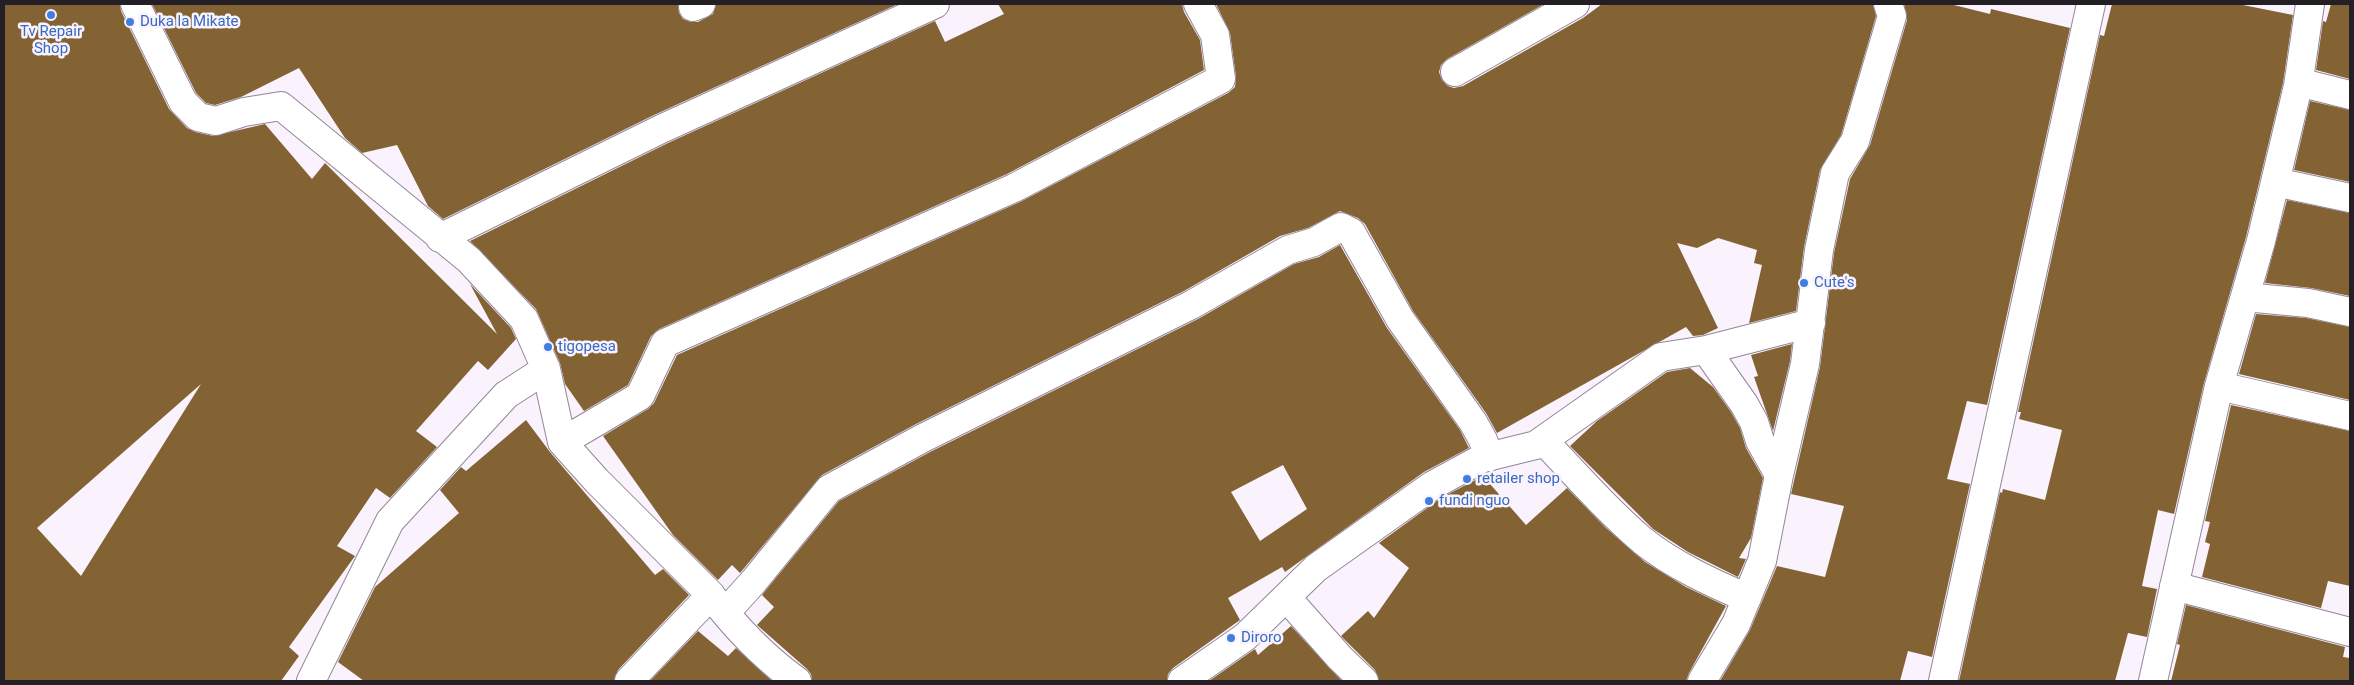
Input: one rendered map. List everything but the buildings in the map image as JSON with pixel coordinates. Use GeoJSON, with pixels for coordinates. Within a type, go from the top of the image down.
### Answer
{"type":"FeatureCollection","features":[{"type":"Feature","properties":{"kind":"street"},"geometry":{"type":"LineString","coordinates":[[135,4],[183,102],[198,117],[216,121],[244,112],[281,106],[469,260],[524,319],[546,369],[562,442],[772,663],[797,681]]}},
{"type":"Feature","properties":{"kind":"street"},"geometry":{"type":"LineString","coordinates":[[440,238],[661,129],[935,4]]}},
{"type":"Feature","properties":{"kind":"street"},"geometry":{"type":"LineString","coordinates":[[562,442],[640,396],[665,343],[1014,188],[1221,79],[1214,35],[1198,4]]}},
{"type":"Feature","properties":{"kind":"street"},"geometry":{"type":"LineString","coordinates":[[1455,72],[1575,4]]}},
{"type":"Feature","properties":{"kind":"street"},"geometry":{"type":"LineString","coordinates":[[1702,681],[1736,624],[1762,561],[1779,475],[1805,364],[1819,250],[1835,173],[1855,141],[1892,16],[1888,4]]}},
{"type":"Feature","properties":{"kind":"street"},"geometry":{"type":"LineString","coordinates":[[1943,681],[2091,4]]}},
{"type":"Feature","properties":{"kind":"street"},"geometry":{"type":"LineString","coordinates":[[2153,681],[2219,386],[2245,297],[2298,86],[2310,4]]}},
{"type":"Feature","properties":{"kind":"street"},"geometry":{"type":"LineString","coordinates":[[2298,86],[2302,84],[2350,95]]}},
{"type":"Feature","properties":{"kind":"street"},"geometry":{"type":"LineString","coordinates":[[2275,182],[2350,198]]}},
{"type":"Feature","properties":{"kind":"street"},"geometry":{"type":"LineString","coordinates":[[630,681],[718,604],[754,581],[829,489],[923,438],[1191,305],[1288,250],[1314,242],[1341,227],[1351,232],[1400,318],[1473,422],[1483,440],[1489,457]]}},
{"type":"Feature","properties":{"kind":"street"},"geometry":{"type":"LineString","coordinates":[[2245,297],[2308,303],[2350,312]]}},
{"type":"Feature","properties":{"kind":"street"},"geometry":{"type":"LineString","coordinates":[[1182,681],[1215,672],[1246,637],[1316,568],[1433,485],[1489,457],[1536,445],[1661,357],[1706,350],[1811,323]]}},
{"type":"Feature","properties":{"kind":"street"},"geometry":{"type":"LineString","coordinates":[[1706,350],[1744,404],[1754,422],[1760,442],[1779,475]]}},
{"type":"Feature","properties":{"kind":"street"},"geometry":{"type":"LineString","coordinates":[[311,681],[390,521],[506,395],[546,369]]}},
{"type":"Feature","properties":{"kind":"street"},"geometry":{"type":"LineString","coordinates":[[2219,386],[2350,416]]}},
{"type":"Feature","properties":{"kind":"street"},"geometry":{"type":"LineString","coordinates":[[1543,440],[1604,504],[1645,542],[1704,579],[1748,598]]}},
{"type":"Feature","properties":{"kind":"street"},"geometry":{"type":"LineString","coordinates":[[2174,586],[2350,632]]}},
{"type":"Feature","properties":{"kind":"street"},"geometry":{"type":"LineString","coordinates":[[1286,597],[1340,658],[1364,681]]}},
{"type":"Feature","properties":{"kind":"place","name":"Tv Repair Shop"},"geometry":{"type":"Point","coordinates":[51,15]}},
{"type":"Feature","properties":{"kind":"place","name":"Duka la Mikate"},"geometry":{"type":"Point","coordinates":[130,22]}},
{"type":"Feature","properties":{"kind":"place","name":"Cute's"},"geometry":{"type":"Point","coordinates":[1804,283]}},
{"type":"Feature","properties":{"kind":"place","name":"tigopesa"},"geometry":{"type":"Point","coordinates":[548,347]}},
{"type":"Feature","properties":{"kind":"place","name":"retailer shop"},"geometry":{"type":"Point","coordinates":[1467,479]}},
{"type":"Feature","properties":{"kind":"place","name":"fundi nguo"},"geometry":{"type":"Point","coordinates":[1429,501]}},
{"type":"Feature","properties":{"kind":"place","name":"Diroro"},"geometry":{"type":"Point","coordinates":[1231,638]}}]}
